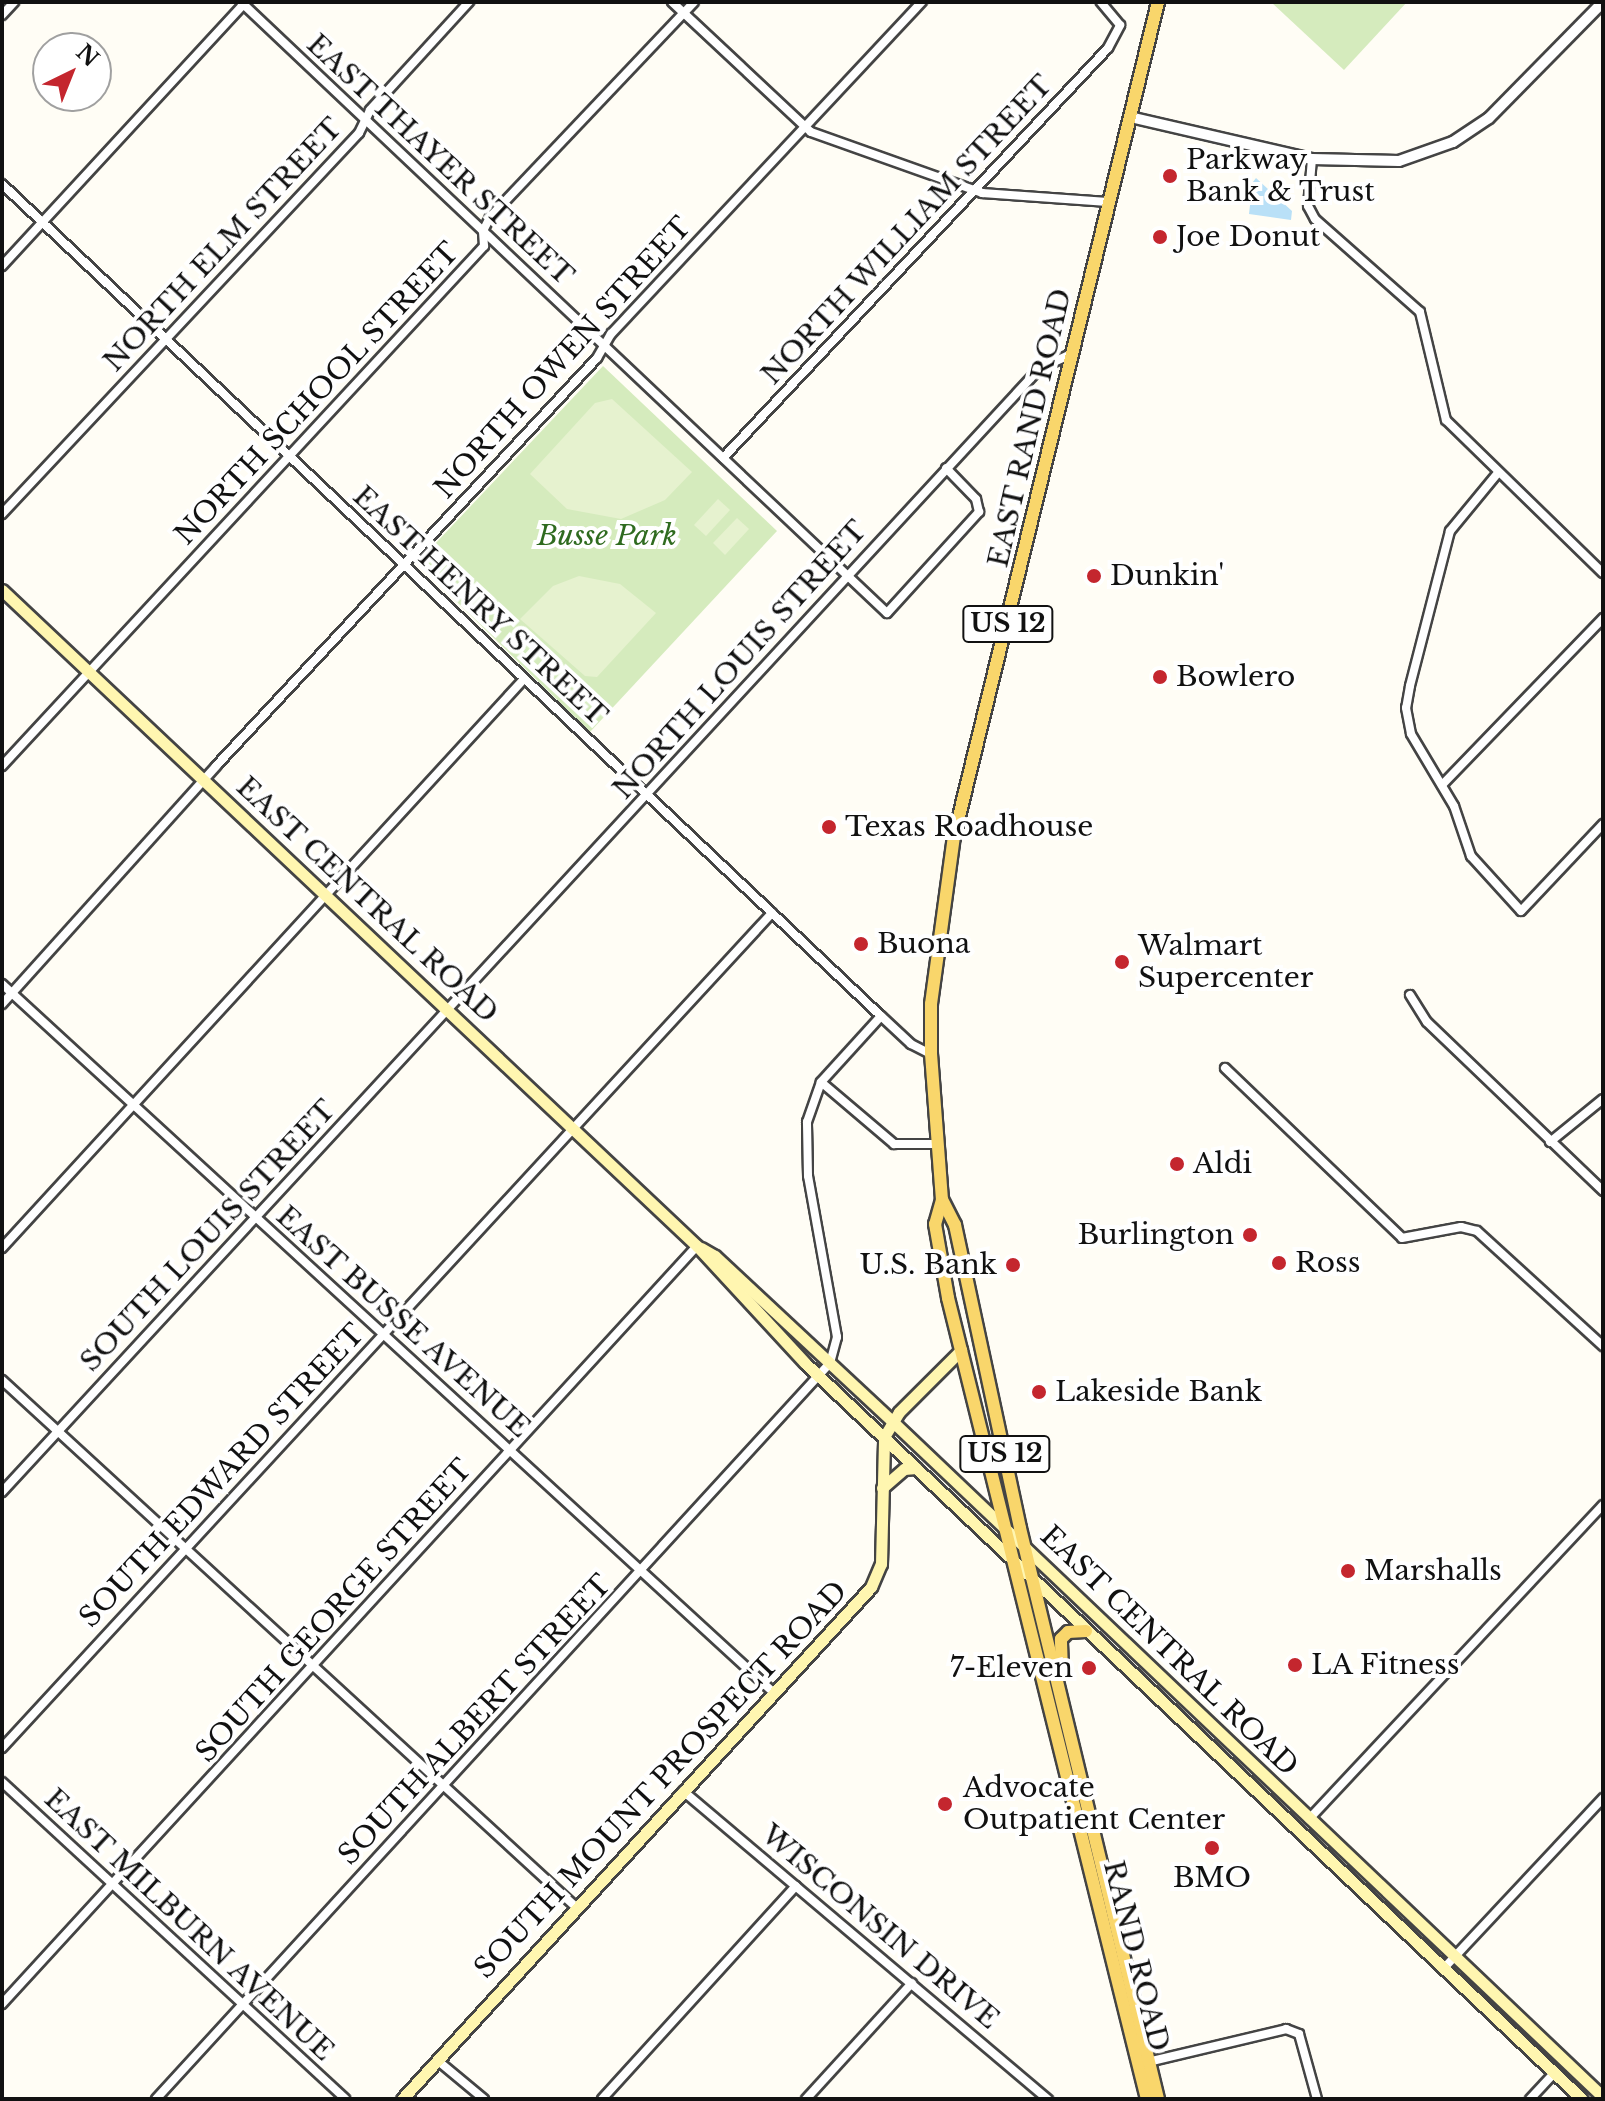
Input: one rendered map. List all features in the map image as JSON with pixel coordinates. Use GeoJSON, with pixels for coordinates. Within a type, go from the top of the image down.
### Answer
{"type":"FeatureCollection","features":[{"type":"Feature","properties":{"kind":"main road","name":"EAST RAND ROAD"},"geometry":{"type":"LineString","coordinates":[[1029,1565],[955,1225],[942,1200],[935,1144],[931,1054],[933,991],[954,837],[1158,2]]}},
{"type":"Feature","properties":{"kind":"main road","name":"EAST CENTRAL ROAD"},"geometry":{"type":"LineString","coordinates":[[2,590],[697,1246],[825,1369],[884,1437],[1032,1580],[1582,2099]]}},
{"type":"Feature","properties":{"kind":"main road","name":"EAST RAND ROAD"},"geometry":{"type":"LineString","coordinates":[[942,1200],[935,1224],[961,1350],[1009,1546]]}},
{"type":"Feature","properties":{"kind":"main road","name":"SOUTH MOUNT PROSPECT ROAD"},"geometry":{"type":"LineString","coordinates":[[402,2099],[878,1575],[884,1437],[892,1421],[961,1350]]}},
{"type":"Feature","properties":{"kind":"main road","name":"EAST CENTRAL ROAD"},"geometry":{"type":"LineString","coordinates":[[825,1369],[892,1421],[1603,2097]]}},
{"type":"Feature","properties":{"kind":"main road"},"geometry":{"type":"LineString","coordinates":[[882,1488],[902,1470],[916,1468]]}},
{"type":"Feature","properties":{"kind":"main road","name":"RAND ROAD"},"geometry":{"type":"LineString","coordinates":[[1009,1546],[1147,2099]]}},
{"type":"Feature","properties":{"kind":"main road","name":"RAND ROAD"},"geometry":{"type":"LineString","coordinates":[[1029,1565],[1158,2099]]}},
{"type":"Feature","properties":{"kind":"main road"},"geometry":{"type":"LineString","coordinates":[[1067,1722],[1060,1643],[1068,1632],[1086,1631]]}},
{"type":"Feature","properties":{"kind":"street"},"geometry":{"type":"LineString","coordinates":[[2,15],[14,2]]}},
{"type":"Feature","properties":{"kind":"street","name":"NORTH ELM STREET"},"geometry":{"type":"LineString","coordinates":[[2,514],[359,133],[364,118],[469,2]]}},
{"type":"Feature","properties":{"kind":"street"},"geometry":{"type":"LineString","coordinates":[[672,2],[804,128],[975,191],[1108,202]]}},
{"type":"Feature","properties":{"kind":"street","name":"NORTH SCHOOL STREET"},"geometry":{"type":"LineString","coordinates":[[2,766],[482,249],[483,231],[490,217],[694,2]]}},
{"type":"Feature","properties":{"kind":"street","name":"NORTH OWEN STREET"},"geometry":{"type":"LineString","coordinates":[[2,1004],[204,780],[922,2]]}},
{"type":"Feature","properties":{"kind":"street","name":"NORTH WILLIAM STREET"},"geometry":{"type":"LineString","coordinates":[[723,458],[975,191],[1120,29],[1117,17],[1101,2]]}},
{"type":"Feature","properties":{"kind":"street"},"geometry":{"type":"LineString","coordinates":[[1130,117],[1312,159],[1399,161],[1453,142],[1525,85],[1603,2]]}},
{"type":"Feature","properties":{"kind":"street"},"geometry":{"type":"LineString","coordinates":[[2,266],[243,3]]}},
{"type":"Feature","properties":{"kind":"street","name":"EAST THAYER STREET"},"geometry":{"type":"LineString","coordinates":[[243,3],[887,613],[979,512],[976,499],[946,468]]}},
{"type":"Feature","properties":{"kind":"street"},"geometry":{"type":"LineString","coordinates":[[1312,159],[1308,206],[1315,219],[1420,312],[1446,420],[1497,474],[1603,573]]}},
{"type":"Feature","properties":{"kind":"street","name":"EAST HENRY STREET"},"geometry":{"type":"LineString","coordinates":[[2,184],[881,1016],[911,1044],[931,1054]]}},
{"type":"Feature","properties":{"kind":"street","name":"NORTH LOUIS STREET"},"geometry":{"type":"LineString","coordinates":[[447,1009],[1039,369],[1073,353]]}},
{"type":"Feature","properties":{"kind":"street"},"geometry":{"type":"LineString","coordinates":[[1497,474],[1450,531],[1410,686],[1406,708],[1411,734],[1442,785],[1471,856],[1521,911],[1603,824]]}},
{"type":"Feature","properties":{"kind":"street"},"geometry":{"type":"LineString","coordinates":[[1442,785],[1603,618]]}},
{"type":"Feature","properties":{"kind":"street"},"geometry":{"type":"LineString","coordinates":[[2,1248],[524,679]]}},
{"type":"Feature","properties":{"kind":"street","name":"SOUTH EDWARD STREET"},"geometry":{"type":"LineString","coordinates":[[2,1748],[772,913]]}},
{"type":"Feature","properties":{"kind":"street","name":"EAST BUSSE AVENUE"},"geometry":{"type":"LineString","coordinates":[[2,984],[774,1693]]}},
{"type":"Feature","properties":{"kind":"street"},"geometry":{"type":"LineString","coordinates":[[1410,995],[1427,1022],[1603,1191]]}},
{"type":"Feature","properties":{"kind":"street","name":"SOUTH LOUIS STREET"},"geometry":{"type":"LineString","coordinates":[[2,1492],[447,1009]]}},
{"type":"Feature","properties":{"kind":"street"},"geometry":{"type":"LineString","coordinates":[[825,1369],[837,1337],[805,1144],[808,1115],[821,1082],[881,1016]]}},
{"type":"Feature","properties":{"kind":"street"},"geometry":{"type":"LineString","coordinates":[[1225,1068],[1402,1238],[1461,1227],[1477,1231],[1603,1346]]}},
{"type":"Feature","properties":{"kind":"street"},"geometry":{"type":"LineString","coordinates":[[821,1082],[894,1144],[935,1144]]}},
{"type":"Feature","properties":{"kind":"street"},"geometry":{"type":"LineString","coordinates":[[1550,1142],[1603,1099]]}},
{"type":"Feature","properties":{"kind":"street","name":"SOUTH GEORGE STREET"},"geometry":{"type":"LineString","coordinates":[[2,2004],[697,1246]]}},
{"type":"Feature","properties":{"kind":"street","name":"SOUTH ALBERT STREET"},"geometry":{"type":"LineString","coordinates":[[156,2099],[825,1369]]}},
{"type":"Feature","properties":{"kind":"street"},"geometry":{"type":"LineString","coordinates":[[2,1380],[577,1908]]}},
{"type":"Feature","properties":{"kind":"street"},"geometry":{"type":"LineString","coordinates":[[1309,1819],[1603,1505]]}},
{"type":"Feature","properties":{"kind":"street","name":"EAST MILBURN AVENUE"},"geometry":{"type":"LineString","coordinates":[[2,1782],[345,2099]]}},
{"type":"Feature","properties":{"kind":"street","name":"WISCONSIN DRIVE"},"geometry":{"type":"LineString","coordinates":[[683,1791],[1045,2098]]}},
{"type":"Feature","properties":{"kind":"street"},"geometry":{"type":"LineString","coordinates":[[1444,1968],[1603,1798]]}},
{"type":"Feature","properties":{"kind":"street"},"geometry":{"type":"LineString","coordinates":[[602,2099],[796,1886]]}},
{"type":"Feature","properties":{"kind":"street"},"geometry":{"type":"LineString","coordinates":[[806,2099],[912,1983]]}},
{"type":"Feature","properties":{"kind":"street"},"geometry":{"type":"LineString","coordinates":[[1152,2061],[1286,2029],[1299,2034],[1317,2099]]}},
{"type":"Feature","properties":{"kind":"street"},"geometry":{"type":"LineString","coordinates":[[437,2060],[484,2099]]}},
{"type":"Feature","properties":{"kind":"street"},"geometry":{"type":"LineString","coordinates":[[1530,2099],[1554,2073]]}},
{"type":"Feature","properties":{"kind":"green space"},"geometry":{"type":"Polygon","coordinates":[[[1271,2],[1407,2],[1344,70],[1271,2]]]}},
{"type":"Feature","properties":{"kind":"green space","name":"Busse Park"},"geometry":{"type":"Polygon","coordinates":[[[603,366],[777,531],[590,732],[417,563],[603,366]]]}},
{"type":"Feature","properties":{"kind":"green space"},"geometry":{"type":"Polygon","coordinates":[[[612,399],[692,472],[665,500],[621,519],[567,509],[530,474],[595,403],[612,399]]]}},
{"type":"Feature","properties":{"kind":"green space"},"geometry":{"type":"Polygon","coordinates":[[[718,499],[730,510],[706,536],[694,525],[718,499]]]}},
{"type":"Feature","properties":{"kind":"green space"},"geometry":{"type":"Polygon","coordinates":[[[737,518],[749,529],[725,555],[713,543],[737,518]]]}},
{"type":"Feature","properties":{"kind":"green space"},"geometry":{"type":"Polygon","coordinates":[[[579,576],[620,584],[656,613],[597,677],[585,676],[520,619],[553,586],[579,576]]]}},
{"type":"Feature","properties":{"kind":"water"},"geometry":{"type":"Polygon","coordinates":[[[1256,178],[1292,211],[1291,220],[1249,214],[1251,196],[1246,191],[1256,178]]]}},
{"type":"Feature","properties":{"kind":"place","name":"Parkway Bank & Trust"},"geometry":{"type":"Point","coordinates":[1170,176]}},
{"type":"Feature","properties":{"kind":"place","name":"Joe Donut"},"geometry":{"type":"Point","coordinates":[1160,237]}},
{"type":"Feature","properties":{"kind":"place","name":"Dunkin'"},"geometry":{"type":"Point","coordinates":[1094,576]}},
{"type":"Feature","properties":{"kind":"place","name":"Bowlero"},"geometry":{"type":"Point","coordinates":[1160,677]}},
{"type":"Feature","properties":{"kind":"place","name":"Texas Roadhouse"},"geometry":{"type":"Point","coordinates":[829,827]}},
{"type":"Feature","properties":{"kind":"place","name":"Buona"},"geometry":{"type":"Point","coordinates":[861,944]}},
{"type":"Feature","properties":{"kind":"place","name":"Walmart Supercenter"},"geometry":{"type":"Point","coordinates":[1122,962]}},
{"type":"Feature","properties":{"kind":"place","name":"Aldi"},"geometry":{"type":"Point","coordinates":[1177,1164]}},
{"type":"Feature","properties":{"kind":"place","name":"Burlington"},"geometry":{"type":"Point","coordinates":[1250,1235]}},
{"type":"Feature","properties":{"kind":"place","name":"Ross"},"geometry":{"type":"Point","coordinates":[1279,1263]}},
{"type":"Feature","properties":{"kind":"place","name":"U.S. Bank"},"geometry":{"type":"Point","coordinates":[1013,1265]}},
{"type":"Feature","properties":{"kind":"place","name":"Lakeside Bank"},"geometry":{"type":"Point","coordinates":[1039,1392]}},
{"type":"Feature","properties":{"kind":"place","name":"Marshalls"},"geometry":{"type":"Point","coordinates":[1348,1571]}},
{"type":"Feature","properties":{"kind":"place","name":"LA Fitness"},"geometry":{"type":"Point","coordinates":[1295,1665]}},
{"type":"Feature","properties":{"kind":"place","name":"7-Eleven"},"geometry":{"type":"Point","coordinates":[1089,1668]}},
{"type":"Feature","properties":{"kind":"place","name":"Advocate Outpatient Center"},"geometry":{"type":"Point","coordinates":[945,1804]}},
{"type":"Feature","properties":{"kind":"place","name":"BMO"},"geometry":{"type":"Point","coordinates":[1212,1848]}}]}
